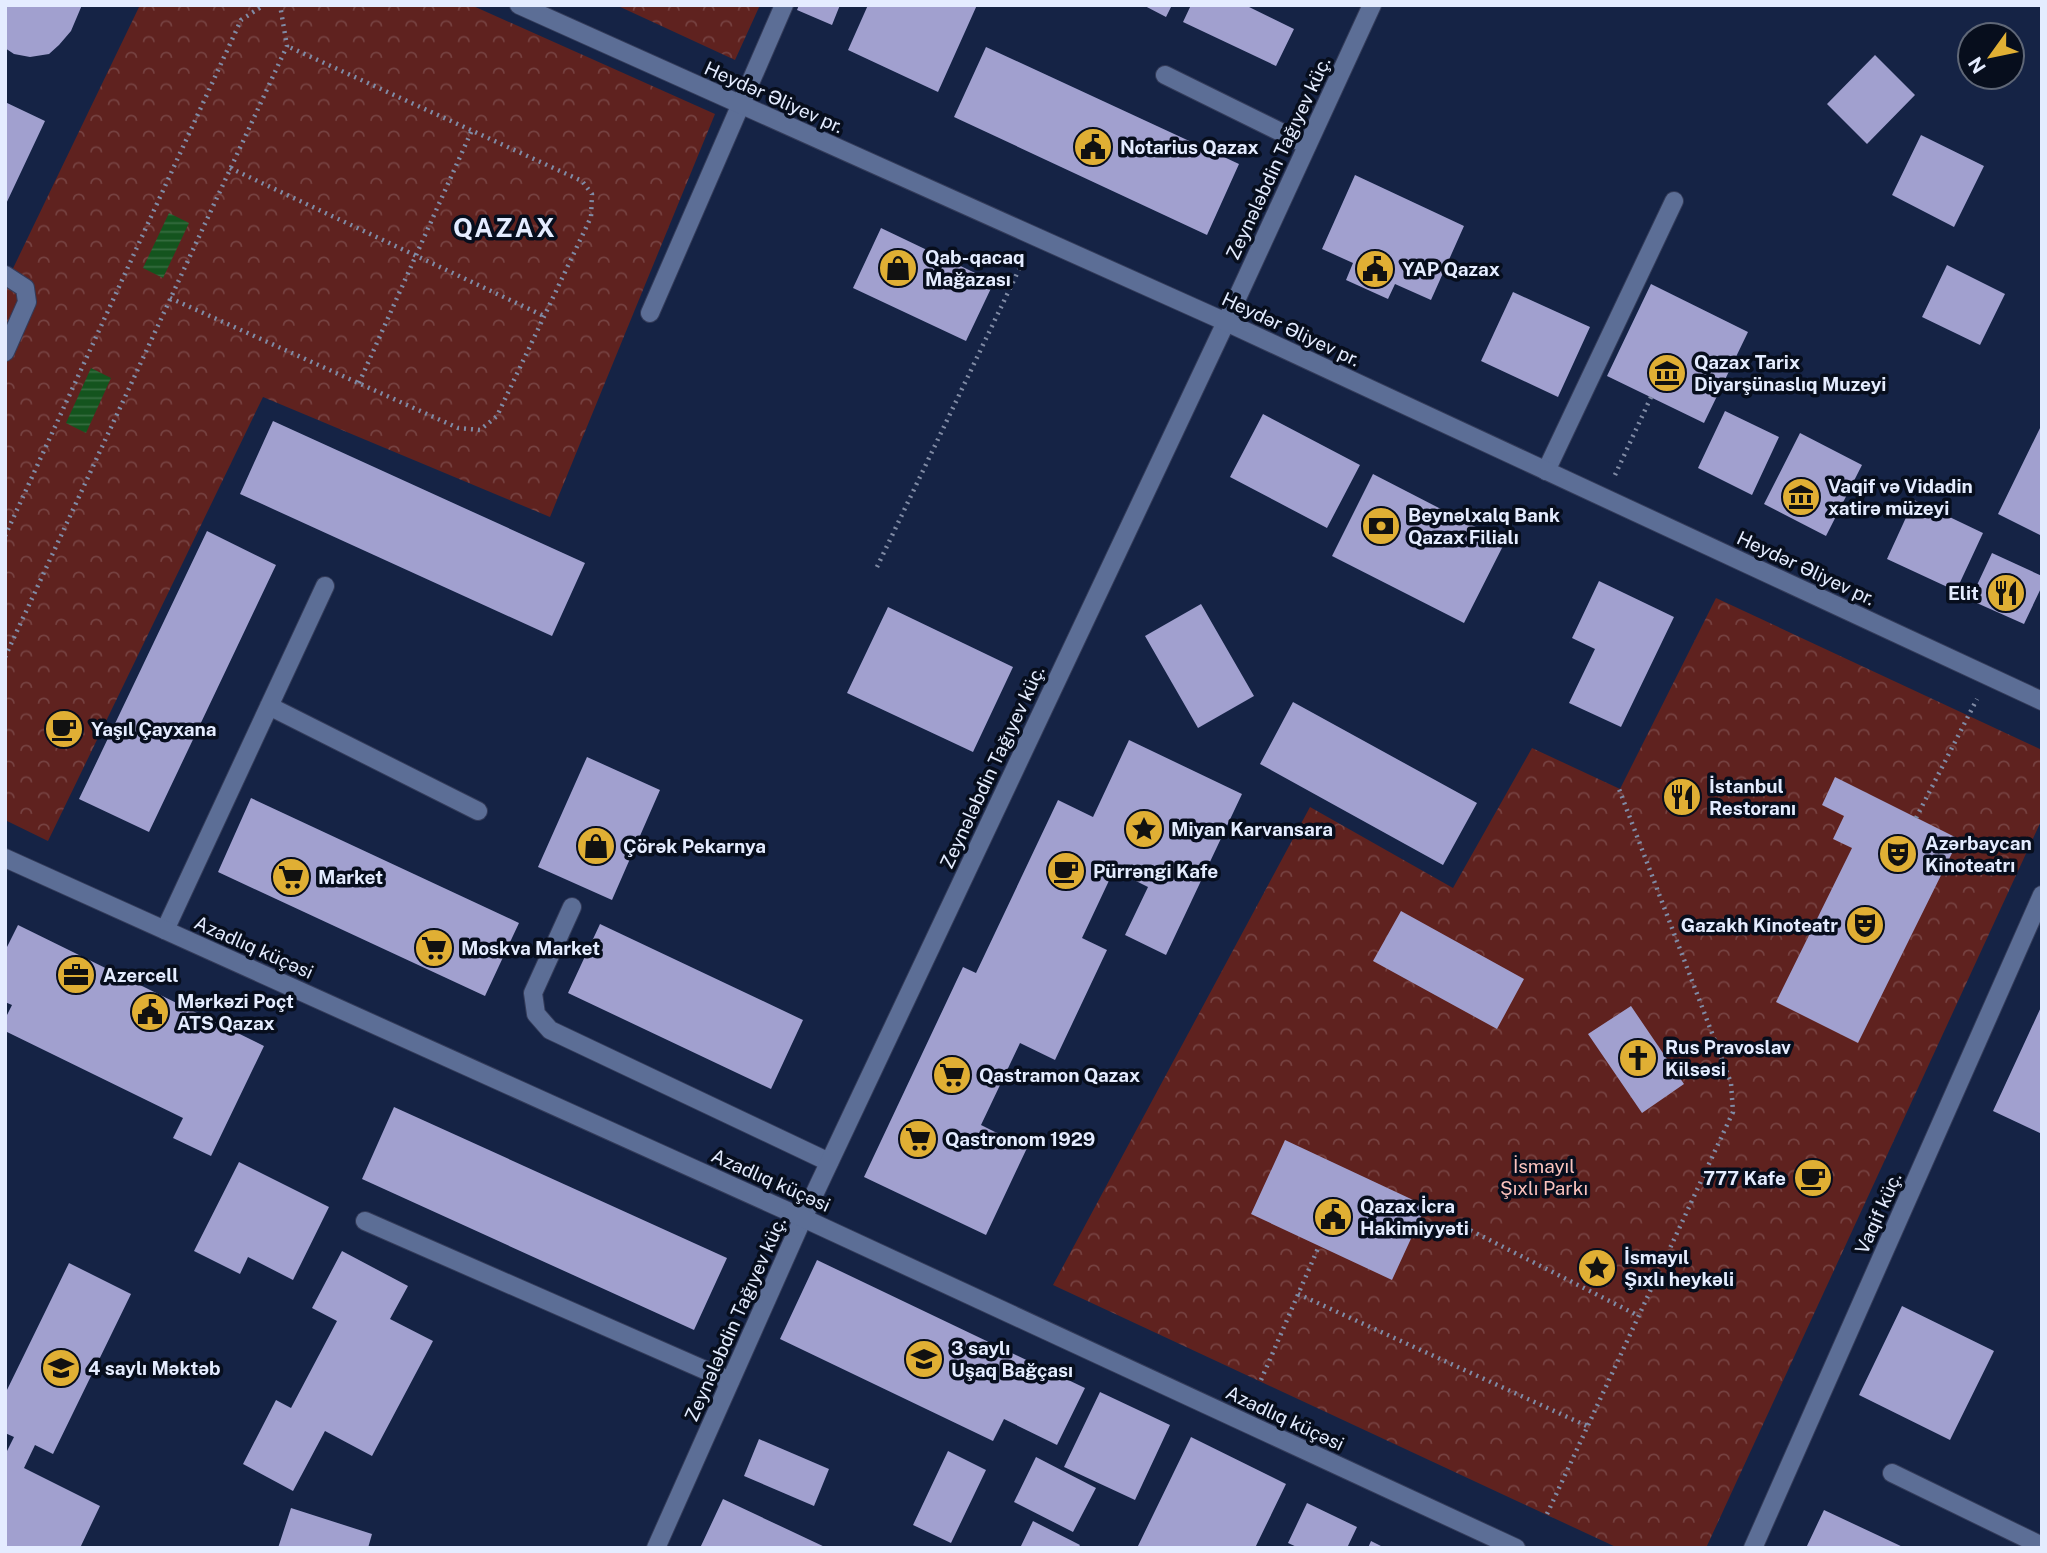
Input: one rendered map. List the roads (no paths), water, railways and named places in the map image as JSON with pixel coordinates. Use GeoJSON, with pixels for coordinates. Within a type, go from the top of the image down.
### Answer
{"type":"FeatureCollection","features":[{"type":"Feature","properties":{"kind":"street","name":"Heydər Əliyev pr."},"geometry":{"type":"LineString","coordinates":[[519,5],[1226,322],[2042,701]]}},
{"type":"Feature","properties":{"kind":"street"},"geometry":{"type":"LineString","coordinates":[[650,313],[784,5]]}},
{"type":"Feature","properties":{"kind":"street","name":"Zeynələbdin Tağıyev küç."},"geometry":{"type":"LineString","coordinates":[[656,1548],[803,1217],[1226,322],[1372,5]]}},
{"type":"Feature","properties":{"kind":"street"},"geometry":{"type":"LineString","coordinates":[[1165,75],[1307,145]]}},
{"type":"Feature","properties":{"kind":"street"},"geometry":{"type":"LineString","coordinates":[[1546,471],[1674,201]]}},
{"type":"Feature","properties":{"kind":"street"},"geometry":{"type":"LineString","coordinates":[[5,275],[25,288],[27,302],[5,352]]}},
{"type":"Feature","properties":{"kind":"street"},"geometry":{"type":"LineString","coordinates":[[165,930],[325,586]]}},
{"type":"Feature","properties":{"kind":"street"},"geometry":{"type":"LineString","coordinates":[[270,706],[478,811]]}},
{"type":"Feature","properties":{"kind":"street","name":"Azadlıq küçəsi"},"geometry":{"type":"LineString","coordinates":[[5,858],[803,1217],[1516,1548]]}},
{"type":"Feature","properties":{"kind":"street","name":"Vaqif küç."},"geometry":{"type":"LineString","coordinates":[[1753,1548],[2042,895]]}},
{"type":"Feature","properties":{"kind":"street"},"geometry":{"type":"LineString","coordinates":[[572,907],[533,993],[536,1014],[550,1030],[829,1162]]}},
{"type":"Feature","properties":{"kind":"street"},"geometry":{"type":"LineString","coordinates":[[365,1222],[730,1381]]}},
{"type":"Feature","properties":{"kind":"street"},"geometry":{"type":"LineString","coordinates":[[1892,1473],[2042,1546]]}},
{"type":"Feature","properties":{"kind":"place","name":"Notarius Qazax"},"geometry":{"type":"Point","coordinates":[1093,147]}},
{"type":"Feature","properties":{"kind":"place","name":"Qab-qacaq Mağazası"},"geometry":{"type":"Point","coordinates":[898,268]}},
{"type":"Feature","properties":{"kind":"place","name":"YAP Qazax"},"geometry":{"type":"Point","coordinates":[1375,269]}},
{"type":"Feature","properties":{"kind":"place","name":"Qazax Tarix Diyarşünaslıq Muzeyi"},"geometry":{"type":"Point","coordinates":[1667,373]}},
{"type":"Feature","properties":{"kind":"place","name":"Vaqif və Vidadin xatirə müzeyi"},"geometry":{"type":"Point","coordinates":[1801,497]}},
{"type":"Feature","properties":{"kind":"place","name":"Beynəlxalq Bank Qazax Filialı"},"geometry":{"type":"Point","coordinates":[1381,526]}},
{"type":"Feature","properties":{"kind":"place","name":"Elit"},"geometry":{"type":"Point","coordinates":[2006,593]}},
{"type":"Feature","properties":{"kind":"place","name":"Yaşıl Çayxana"},"geometry":{"type":"Point","coordinates":[64,729]}},
{"type":"Feature","properties":{"kind":"place","name":"İstanbul Restoranı"},"geometry":{"type":"Point","coordinates":[1682,797]}},
{"type":"Feature","properties":{"kind":"place","name":"Miyan Karvansara"},"geometry":{"type":"Point","coordinates":[1144,829]}},
{"type":"Feature","properties":{"kind":"place","name":"Çörək Pekarnya"},"geometry":{"type":"Point","coordinates":[596,846]}},
{"type":"Feature","properties":{"kind":"place","name":"Azərbaycan Kinoteatrı"},"geometry":{"type":"Point","coordinates":[1898,854]}},
{"type":"Feature","properties":{"kind":"place","name":"Pürrəngi Kafe"},"geometry":{"type":"Point","coordinates":[1066,871]}},
{"type":"Feature","properties":{"kind":"place","name":"Market"},"geometry":{"type":"Point","coordinates":[291,877]}},
{"type":"Feature","properties":{"kind":"place","name":"Gazakh Kinoteatr"},"geometry":{"type":"Point","coordinates":[1865,925]}},
{"type":"Feature","properties":{"kind":"place","name":"Moskva Market"},"geometry":{"type":"Point","coordinates":[434,948]}},
{"type":"Feature","properties":{"kind":"place","name":"Azercell"},"geometry":{"type":"Point","coordinates":[76,975]}},
{"type":"Feature","properties":{"kind":"place","name":"Mərkəzi Poçt ATS Qazax"},"geometry":{"type":"Point","coordinates":[150,1012]}},
{"type":"Feature","properties":{"kind":"place","name":"Rus Pravoslav Kilsəsi"},"geometry":{"type":"Point","coordinates":[1638,1058]}},
{"type":"Feature","properties":{"kind":"place","name":"Qastramon Qazax"},"geometry":{"type":"Point","coordinates":[952,1075]}},
{"type":"Feature","properties":{"kind":"place","name":"Qastronom 1929"},"geometry":{"type":"Point","coordinates":[918,1139]}},
{"type":"Feature","properties":{"kind":"place","name":"777 Kafe"},"geometry":{"type":"Point","coordinates":[1813,1178]}},
{"type":"Feature","properties":{"kind":"place","name":"Qazax İcra Hakimiyyəti"},"geometry":{"type":"Point","coordinates":[1333,1217]}},
{"type":"Feature","properties":{"kind":"place","name":"İsmayıl Şıxlı heykəli"},"geometry":{"type":"Point","coordinates":[1597,1268]}},
{"type":"Feature","properties":{"kind":"place","name":"3 saylı Uşaq Bağçası"},"geometry":{"type":"Point","coordinates":[924,1359]}},
{"type":"Feature","properties":{"kind":"place","name":"4 saylı Məktəb"},"geometry":{"type":"Point","coordinates":[61,1368]}},
{"type":"Feature","properties":{"kind":"district","name":"QAZAX"},"geometry":{"type":"Point","coordinates":[505,228]}},
{"type":"Feature","properties":{"kind":"park label","name":"İsmayıl Şıxlı Parkı"},"geometry":{"type":"Point","coordinates":[1544,1177]}}]}
